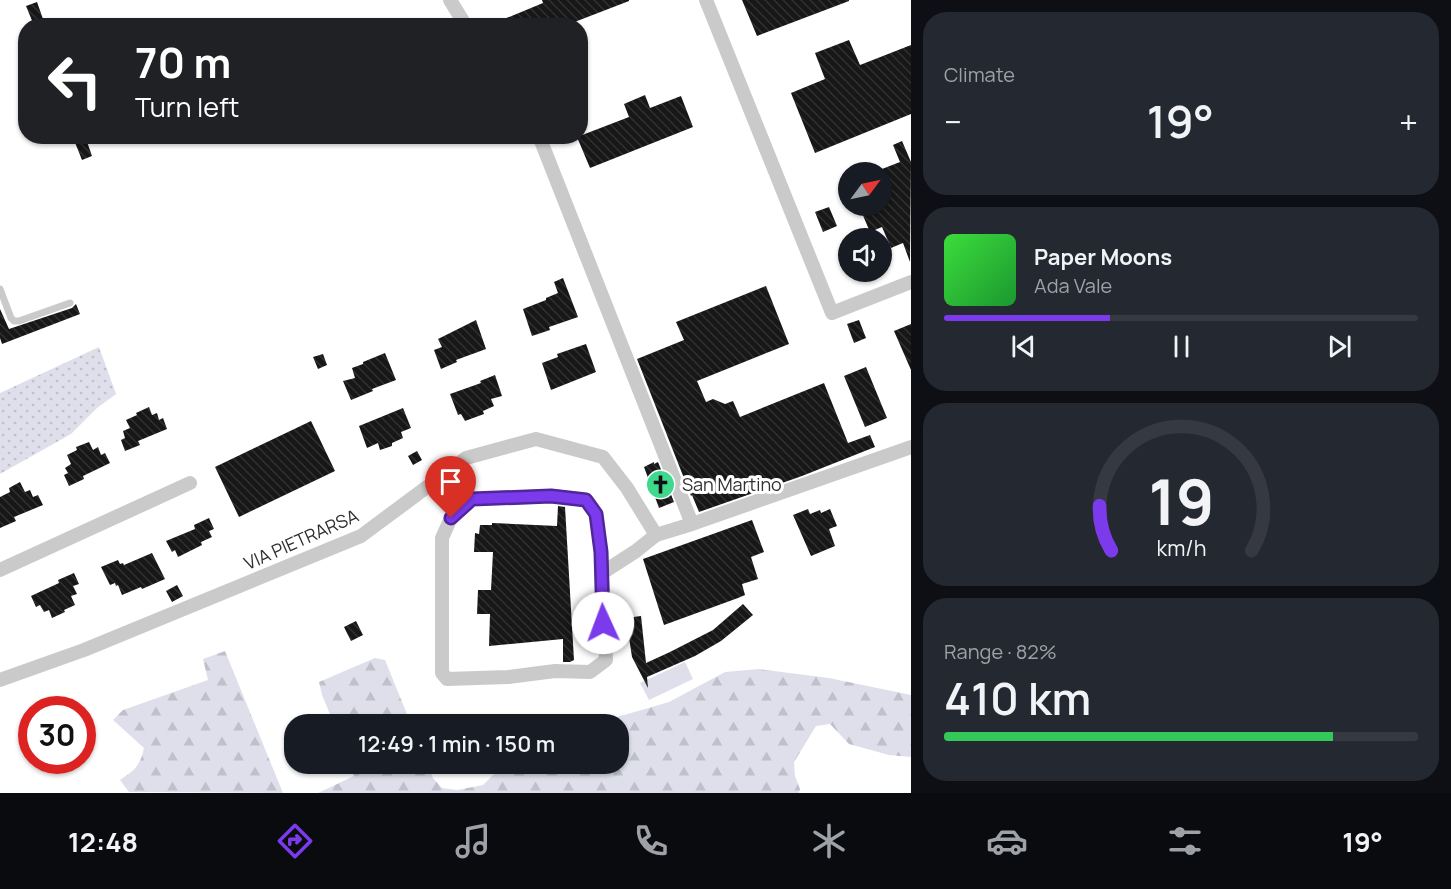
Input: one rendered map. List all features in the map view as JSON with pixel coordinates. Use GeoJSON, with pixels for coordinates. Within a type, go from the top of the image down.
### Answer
{"type":"FeatureCollection","features":[{"type":"Feature","properties":{"kind":"street"},"geometry":{"type":"LineString","coordinates":[[450,0],[461,18]]}},
{"type":"Feature","properties":{"kind":"street"},"geometry":{"type":"LineString","coordinates":[[706,0],[832,313],[911,282]]}},
{"type":"Feature","properties":{"kind":"street"},"geometry":{"type":"LineString","coordinates":[[542,144],[692,524]]}},
{"type":"Feature","properties":{"kind":"street","name":"VIA PIETRARSA"},"geometry":{"type":"LineString","coordinates":[[0,680],[84,650],[361,536],[466,458],[536,439],[603,457],[627,488],[656,535]]}},
{"type":"Feature","properties":{"kind":"street"},"geometry":{"type":"LineString","coordinates":[[602,573],[656,535],[911,447]]}},
{"type":"Feature","properties":{"kind":"street"},"geometry":{"type":"LineString","coordinates":[[0,570],[190,483]]}},
{"type":"Feature","properties":{"kind":"street"},"geometry":{"type":"LineString","coordinates":[[551,496],[586,500],[596,514],[602,573],[606,660],[590,672],[555,671],[508,677],[461,679],[447,679],[442,673],[442,538],[451,518],[472,499],[551,496]]}},
{"type":"Feature","properties":{"kind":"lane"},"geometry":{"type":"LineString","coordinates":[[0,289],[14,321],[70,303]]}},
{"type":"Feature","properties":{"kind":"green space"},"geometry":{"type":"Polygon","coordinates":[[[99,347],[116,394],[97,408],[71,434],[0,474],[0,393],[99,347]]]}},
{"type":"Feature","properties":{"kind":"green space"},"geometry":{"type":"Polygon","coordinates":[[[225,651],[283,793],[129,792],[120,780],[136,767],[144,748],[113,720],[123,710],[208,680],[203,659],[225,651]]]}},
{"type":"Feature","properties":{"kind":"green space"},"geometry":{"type":"Polygon","coordinates":[[[375,658],[385,660],[407,714],[330,714],[319,682],[375,658]]]}},
{"type":"Feature","properties":{"kind":"green space"},"geometry":{"type":"Polygon","coordinates":[[[685,662],[693,679],[649,700],[640,683],[685,662]]]}},
{"type":"Feature","properties":{"kind":"green space"},"geometry":{"type":"Polygon","coordinates":[[[759,669],[829,678],[911,695],[911,757],[889,755],[849,744],[830,724],[816,726],[794,762],[799,793],[318,793],[354,776],[353,774],[431,774],[442,788],[457,790],[483,785],[494,774],[629,774],[628,714],[669,702],[725,672],[759,669]]]}},
{"type":"Feature","properties":{"kind":"building"},"geometry":{"type":"Polygon","coordinates":[[[542,0],[629,0],[585,18],[506,18],[543,3],[542,0]]]}},
{"type":"Feature","properties":{"kind":"building"},"geometry":{"type":"Polygon","coordinates":[[[742,0],[849,0],[849,1],[757,36],[742,0]]]}},
{"type":"Feature","properties":{"kind":"building"},"geometry":{"type":"Polygon","coordinates":[[[37,2],[43,18],[31,18],[26,6],[37,2]]]}},
{"type":"Feature","properties":{"kind":"building"},"geometry":{"type":"Polygon","coordinates":[[[849,40],[860,65],[911,45],[911,114],[815,153],[791,93],[825,79],[815,53],[849,40]]]}},
{"type":"Feature","properties":{"kind":"building"},"geometry":{"type":"Polygon","coordinates":[[[645,95],[650,108],[681,96],[693,127],[590,168],[580,144],[588,144],[588,133],[629,117],[624,104],[645,95]]]}},
{"type":"Feature","properties":{"kind":"building"},"geometry":{"type":"Polygon","coordinates":[[[902,141],[911,162],[910,262],[903,243],[892,248],[892,228],[868,228],[863,216],[892,216],[892,165],[900,162],[893,145],[902,141]]]}},
{"type":"Feature","properties":{"kind":"building"},"geometry":{"type":"Polygon","coordinates":[[[76,144],[88,144],[92,156],[82,160],[76,144]]]}},
{"type":"Feature","properties":{"kind":"building"},"geometry":{"type":"Polygon","coordinates":[[[829,207],[837,226],[823,232],[815,212],[829,207]]]}},
{"type":"Feature","properties":{"kind":"building"},"geometry":{"type":"Polygon","coordinates":[[[563,278],[578,317],[549,327],[550,330],[532,336],[523,309],[558,293],[554,282],[563,278]]]}},
{"type":"Feature","properties":{"kind":"building"},"geometry":{"type":"Polygon","coordinates":[[[766,286],[789,344],[697,381],[706,402],[713,399],[725,404],[733,401],[740,417],[824,383],[848,443],[870,435],[875,447],[802,476],[699,512],[637,359],[684,340],[676,322],[766,286]]]}},
{"type":"Feature","properties":{"kind":"building"},"geometry":{"type":"Polygon","coordinates":[[[76,304],[80,314],[2,344],[0,309],[9,329],[72,308],[76,304]]]}},
{"type":"Feature","properties":{"kind":"building"},"geometry":{"type":"Polygon","coordinates":[[[476,320],[486,349],[456,360],[457,362],[441,369],[434,350],[442,347],[438,339],[476,320]]]}},
{"type":"Feature","properties":{"kind":"building"},"geometry":{"type":"Polygon","coordinates":[[[859,320],[866,338],[854,343],[847,324],[859,320]]]}},
{"type":"Feature","properties":{"kind":"building"},"geometry":{"type":"Polygon","coordinates":[[[911,324],[911,370],[894,331],[911,324]]]}},
{"type":"Feature","properties":{"kind":"building"},"geometry":{"type":"Polygon","coordinates":[[[586,344],[596,372],[551,390],[542,363],[558,357],[557,354],[586,344]]]}},
{"type":"Feature","properties":{"kind":"building"},"geometry":{"type":"Polygon","coordinates":[[[385,353],[396,380],[351,400],[343,381],[355,378],[352,368],[385,353]]]}},
{"type":"Feature","properties":{"kind":"building"},"geometry":{"type":"Polygon","coordinates":[[[323,354],[327,365],[318,369],[313,357],[323,354]]]}},
{"type":"Feature","properties":{"kind":"building"},"geometry":{"type":"Polygon","coordinates":[[[866,367],[887,418],[865,427],[844,376],[866,367]]]}},
{"type":"Feature","properties":{"kind":"building"},"geometry":{"type":"Polygon","coordinates":[[[495,375],[502,396],[491,399],[494,406],[483,411],[484,414],[465,421],[461,414],[458,415],[450,394],[481,383],[480,381],[495,375]]]}},
{"type":"Feature","properties":{"kind":"building"},"geometry":{"type":"Polygon","coordinates":[[[149,407],[152,415],[157,413],[159,420],[163,418],[167,429],[138,441],[140,445],[125,451],[121,440],[125,438],[123,431],[130,428],[126,420],[149,407]]]}},
{"type":"Feature","properties":{"kind":"building"},"geometry":{"type":"Polygon","coordinates":[[[403,408],[411,428],[401,432],[403,438],[392,443],[392,446],[380,450],[378,443],[367,448],[359,426],[403,408]]]}},
{"type":"Feature","properties":{"kind":"building"},"geometry":{"type":"Polygon","coordinates":[[[311,421],[335,471],[239,517],[215,467],[311,421]]]}},
{"type":"Feature","properties":{"kind":"building"},"geometry":{"type":"Polygon","coordinates":[[[89,442],[93,450],[98,447],[101,455],[105,453],[110,463],[83,476],[84,479],[69,486],[64,475],[68,473],[65,468],[71,464],[67,455],[77,450],[76,447],[89,442]]]}},
{"type":"Feature","properties":{"kind":"building"},"geometry":{"type":"Polygon","coordinates":[[[417,451],[422,460],[413,465],[408,456],[417,451]]]}},
{"type":"Feature","properties":{"kind":"building","name":"San Martino"},"geometry":{"type":"Polygon","coordinates":[[[654,462],[654,464],[658,462],[674,502],[659,508],[644,467],[654,462]]]}},
{"type":"Feature","properties":{"kind":"building"},"geometry":{"type":"Polygon","coordinates":[[[20,482],[25,492],[30,490],[33,497],[38,495],[43,505],[14,517],[16,521],[0,528],[0,497],[10,492],[9,488],[20,482]]]}},
{"type":"Feature","properties":{"kind":"building"},"geometry":{"type":"Polygon","coordinates":[[[558,506],[565,507],[574,660],[570,662],[563,662],[563,639],[489,646],[490,614],[477,614],[478,590],[491,590],[493,552],[474,552],[475,533],[479,534],[480,525],[492,525],[492,523],[557,526],[558,506]]]}},
{"type":"Feature","properties":{"kind":"building"},"geometry":{"type":"Polygon","coordinates":[[[808,509],[810,514],[830,509],[837,526],[829,529],[835,546],[811,556],[793,515],[808,509]]]}},
{"type":"Feature","properties":{"kind":"building"},"geometry":{"type":"Polygon","coordinates":[[[209,518],[214,529],[209,531],[212,537],[201,542],[202,545],[178,557],[175,550],[172,552],[166,541],[195,529],[194,525],[209,518]]]}},
{"type":"Feature","properties":{"kind":"building"},"geometry":{"type":"Polygon","coordinates":[[[752,520],[764,552],[751,557],[758,579],[742,584],[745,595],[664,625],[643,559],[752,520]]]}},
{"type":"Feature","properties":{"kind":"building"},"geometry":{"type":"Polygon","coordinates":[[[152,553],[165,579],[122,595],[118,585],[116,586],[115,583],[110,585],[101,567],[118,560],[124,565],[152,553]]]}},
{"type":"Feature","properties":{"kind":"building"},"geometry":{"type":"Polygon","coordinates":[[[74,573],[79,584],[73,586],[77,594],[71,596],[75,605],[52,618],[49,610],[44,612],[40,605],[36,607],[31,596],[74,573]]]}},
{"type":"Feature","properties":{"kind":"building"},"geometry":{"type":"Polygon","coordinates":[[[177,585],[183,596],[172,602],[166,591],[177,585]]]}},
{"type":"Feature","properties":{"kind":"building"},"geometry":{"type":"Polygon","coordinates":[[[743,604],[753,615],[721,641],[695,656],[647,677],[648,688],[632,657],[626,618],[641,616],[646,663],[713,630],[743,604]]]}},
{"type":"Feature","properties":{"kind":"building"},"geometry":{"type":"Polygon","coordinates":[[[356,621],[363,635],[351,641],[344,627],[356,621]]]}},
{"type":"Feature","properties":{"kind":"place","name":"San Martino"},"geometry":{"type":"Point","coordinates":[661,484]}},
{"type":"Feature","properties":{"kind":"route"},"geometry":{"type":"LineString","coordinates":[[451,518],[472,499],[551,496],[586,500],[596,514],[601,552],[603,623]]}}]}
